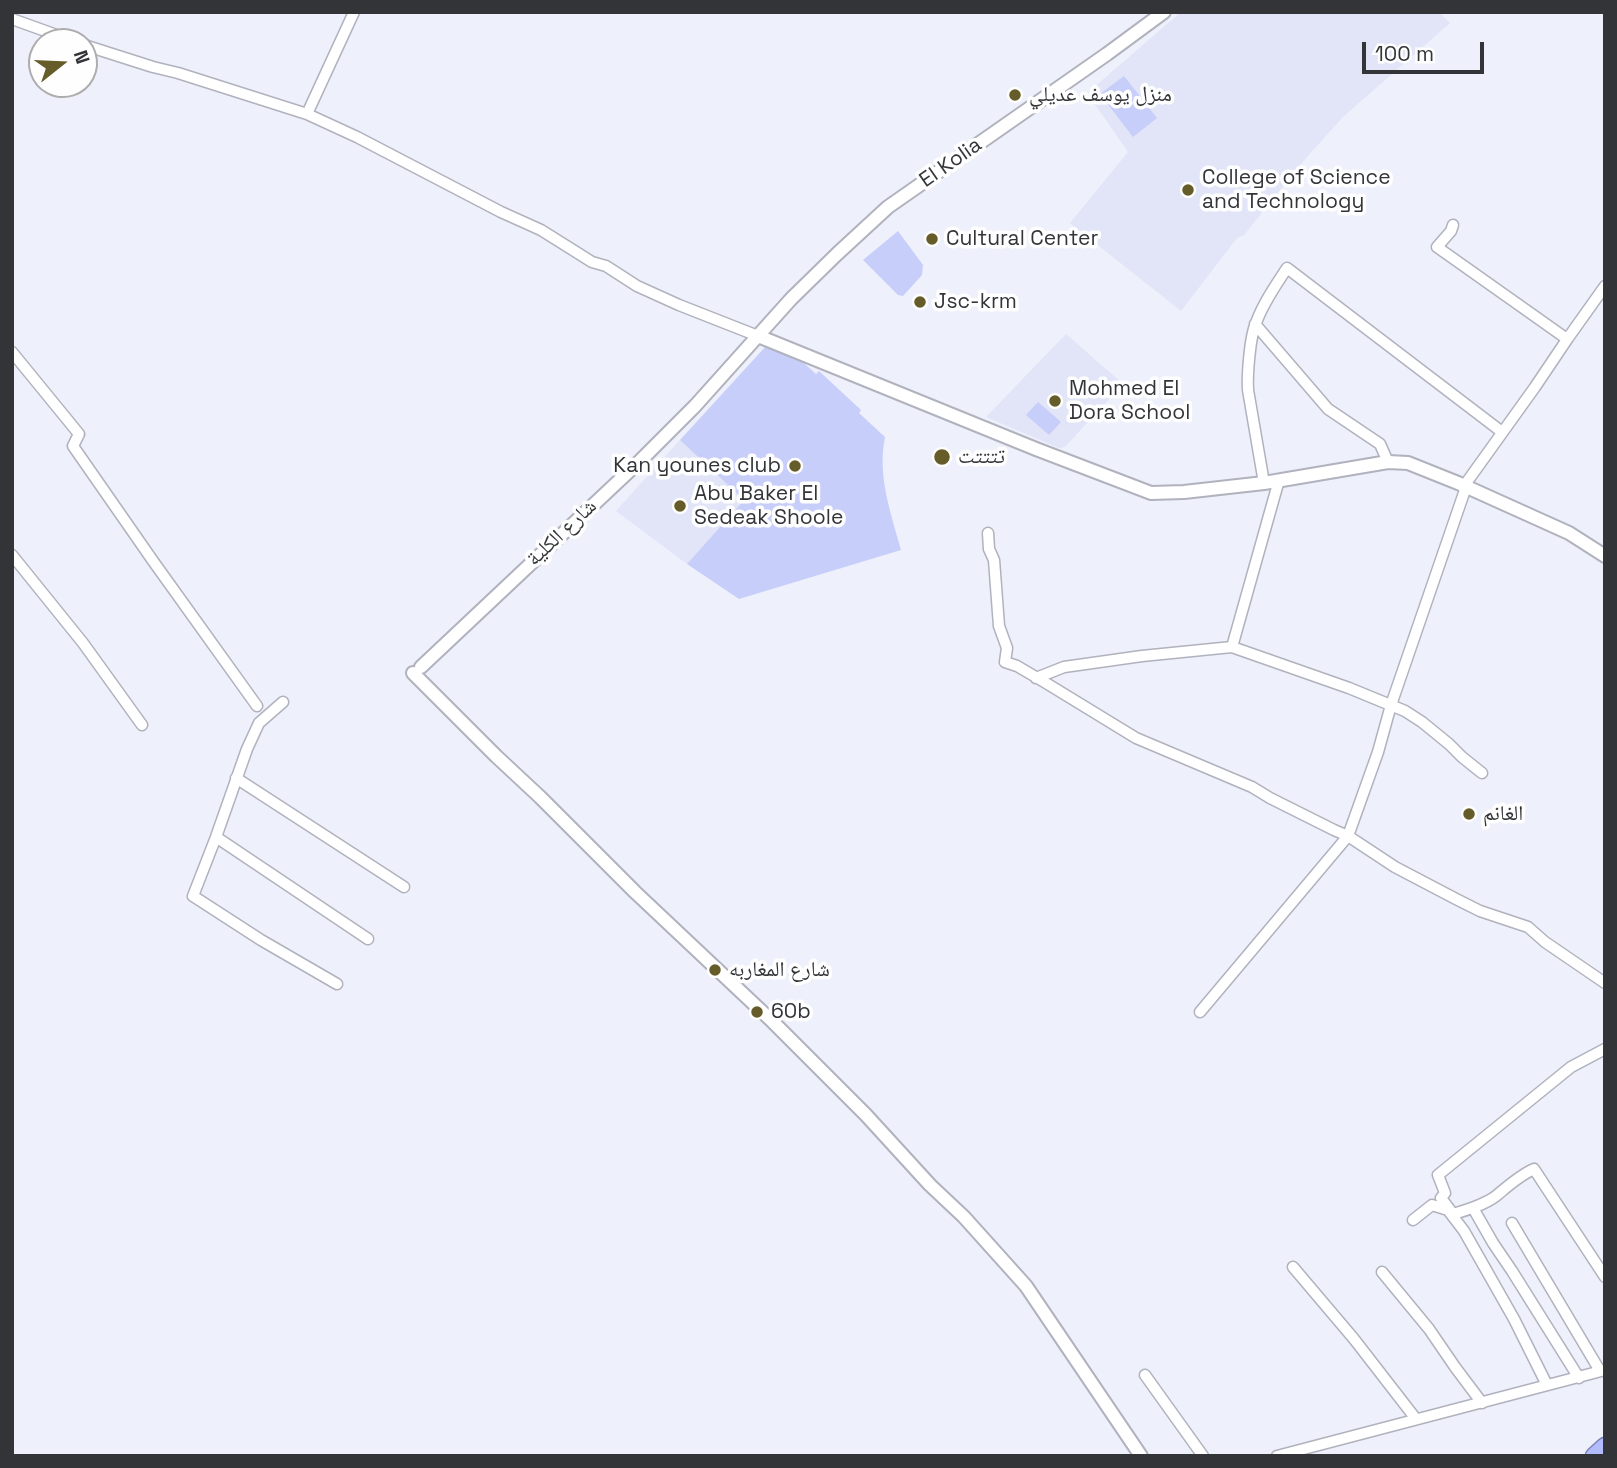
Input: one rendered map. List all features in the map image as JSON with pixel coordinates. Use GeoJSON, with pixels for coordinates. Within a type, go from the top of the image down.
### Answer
{"type":"FeatureCollection","features":[{"type":"Feature","properties":{"kind":"highway"},"geometry":{"type":"LineString","coordinates":[[1594,1456],[1605,1446]]}},
{"type":"Feature","properties":{"kind":"street"},"geometry":{"type":"LineString","coordinates":[[307,114],[354,12]]}},
{"type":"Feature","properties":{"kind":"street","name":"El Kolia"},"geometry":{"type":"LineString","coordinates":[[758,336],[791,299],[887,207],[1164,12]]}},
{"type":"Feature","properties":{"kind":"street"},"geometry":{"type":"LineString","coordinates":[[12,19],[37,28]]}},
{"type":"Feature","properties":{"kind":"street"},"geometry":{"type":"LineString","coordinates":[[98,49],[307,114],[541,230],[592,262],[606,266],[637,286],[679,305],[1036,449],[1151,492],[1184,492],[1264,483],[1388,461],[1408,463],[1569,533],[1605,556]]}},
{"type":"Feature","properties":{"kind":"street"},"geometry":{"type":"LineString","coordinates":[[1453,225],[1437,247],[1567,338]]}},
{"type":"Feature","properties":{"kind":"street"},"geometry":{"type":"LineString","coordinates":[[1264,483],[1247,378],[1255,324],[1287,268],[1502,432]]}},
{"type":"Feature","properties":{"kind":"street"},"geometry":{"type":"LineString","coordinates":[[1199,1012],[1348,836],[1465,487],[1605,286]]}},
{"type":"Feature","properties":{"kind":"street"},"geometry":{"type":"LineString","coordinates":[[1255,324],[1328,409],[1380,444],[1388,461]]}},
{"type":"Feature","properties":{"kind":"street","name":"شارع الكلية"},"geometry":{"type":"LineString","coordinates":[[758,336],[650,451],[417,670],[496,756],[773,1022],[964,1217],[1026,1286],[1140,1456]]}},
{"type":"Feature","properties":{"kind":"street"},"geometry":{"type":"LineString","coordinates":[[12,352],[79,434],[73,446],[257,706]]}},
{"type":"Feature","properties":{"kind":"street"},"geometry":{"type":"LineString","coordinates":[[1232,647],[1279,480]]}},
{"type":"Feature","properties":{"kind":"street"},"geometry":{"type":"LineString","coordinates":[[988,533],[989,549],[994,560],[999,626],[1007,648],[1005,662],[1017,666],[1136,738],[1252,787],[1348,836],[1395,867],[1480,911],[1528,927],[1545,942],[1605,983]]}},
{"type":"Feature","properties":{"kind":"street"},"geometry":{"type":"LineString","coordinates":[[12,555],[83,643],[142,725]]}},
{"type":"Feature","properties":{"kind":"street"},"geometry":{"type":"LineString","coordinates":[[1036,678],[1065,667],[1232,647],[1391,705],[1422,722],[1482,773]]}},
{"type":"Feature","properties":{"kind":"street"},"geometry":{"type":"LineString","coordinates":[[283,702],[259,723],[193,896],[337,984]]}},
{"type":"Feature","properties":{"kind":"street"},"geometry":{"type":"LineString","coordinates":[[236,778],[404,887]]}},
{"type":"Feature","properties":{"kind":"street"},"geometry":{"type":"LineString","coordinates":[[216,837],[368,939]]}},
{"type":"Feature","properties":{"kind":"street"},"geometry":{"type":"LineString","coordinates":[[1605,1049],[1571,1067],[1438,1175],[1445,1193],[1441,1198],[1453,1214],[1473,1208],[1496,1196],[1534,1169],[1605,1277]]}},
{"type":"Feature","properties":{"kind":"street"},"geometry":{"type":"LineString","coordinates":[[1413,1220],[1432,1205],[1448,1210],[1464,1231],[1548,1385]]}},
{"type":"Feature","properties":{"kind":"street"},"geometry":{"type":"LineString","coordinates":[[1473,1208],[1579,1378]]}},
{"type":"Feature","properties":{"kind":"street"},"geometry":{"type":"LineString","coordinates":[[1277,1456],[1603,1370],[1511,1223]]}},
{"type":"Feature","properties":{"kind":"street"},"geometry":{"type":"LineString","coordinates":[[1293,1267],[1354,1339],[1416,1419]]}},
{"type":"Feature","properties":{"kind":"street"},"geometry":{"type":"LineString","coordinates":[[1382,1272],[1429,1329],[1482,1403]]}},
{"type":"Feature","properties":{"kind":"street"},"geometry":{"type":"LineString","coordinates":[[1145,1375],[1203,1456]]}},
{"type":"Feature","properties":{"kind":"shaded area","name":"College of Science and Technology"},"geometry":{"type":"Polygon","coordinates":[[[1181,12],[1439,12],[1450,23],[1343,117],[1244,235],[1237,238],[1181,311],[1070,223],[1128,152],[1090,97],[1092,89],[1181,12]]]}},
{"type":"Feature","properties":{"kind":"shaded area"},"geometry":{"type":"Polygon","coordinates":[[[1124,76],[1157,118],[1133,137],[1100,94],[1124,76]]]}},
{"type":"Feature","properties":{"kind":"shaded area"},"geometry":{"type":"Polygon","coordinates":[[[898,231],[923,265],[922,275],[903,296],[898,295],[863,260],[898,231]]]}},
{"type":"Feature","properties":{"kind":"shaded area","name":"Mohmed El Dora School"},"geometry":{"type":"Polygon","coordinates":[[[1066,334],[1123,384],[1065,447],[1059,448],[986,417],[1066,334]]]}},
{"type":"Feature","properties":{"kind":"shaded area","name":"Kan younes club"},"geometry":{"type":"Polygon","coordinates":[[[767,345],[785,346],[816,374],[819,371],[861,410],[859,413],[885,437],[884,480],[901,550],[739,599],[687,564],[744,500],[680,440],[767,345]]]}},
{"type":"Feature","properties":{"kind":"shaded area"},"geometry":{"type":"Polygon","coordinates":[[[1038,402],[1061,422],[1049,435],[1026,415],[1038,402]]]}},
{"type":"Feature","properties":{"kind":"shaded area","name":"Abu Baker El Sedeak Shoole"},"geometry":{"type":"Polygon","coordinates":[[[680,440],[744,500],[687,564],[616,511],[680,440]]]}},
{"type":"Feature","properties":{"kind":"place","name":"منزل يوسف عديلي"},"geometry":{"type":"Point","coordinates":[1015,95]}},
{"type":"Feature","properties":{"kind":"place","name":"College of Science and Technology"},"geometry":{"type":"Point","coordinates":[1188,190]}},
{"type":"Feature","properties":{"kind":"place","name":"Cultural Center"},"geometry":{"type":"Point","coordinates":[932,239]}},
{"type":"Feature","properties":{"kind":"place","name":"Jsc-krm"},"geometry":{"type":"Point","coordinates":[920,302]}},
{"type":"Feature","properties":{"kind":"place","name":"Mohmed El Dora School"},"geometry":{"type":"Point","coordinates":[1055,401]}},
{"type":"Feature","properties":{"kind":"place","name":"تتتتت"},"geometry":{"type":"Point","coordinates":[942,457]}},
{"type":"Feature","properties":{"kind":"place","name":"Kan younes club"},"geometry":{"type":"Point","coordinates":[795,466]}},
{"type":"Feature","properties":{"kind":"place","name":"Abu Baker El Sedeak Shoole"},"geometry":{"type":"Point","coordinates":[680,506]}},
{"type":"Feature","properties":{"kind":"place","name":"الغانم"},"geometry":{"type":"Point","coordinates":[1469,814]}},
{"type":"Feature","properties":{"kind":"place","name":"شارع المغاربه"},"geometry":{"type":"Point","coordinates":[715,970]}},
{"type":"Feature","properties":{"kind":"place","name":"60b"},"geometry":{"type":"Point","coordinates":[757,1012]}}]}
